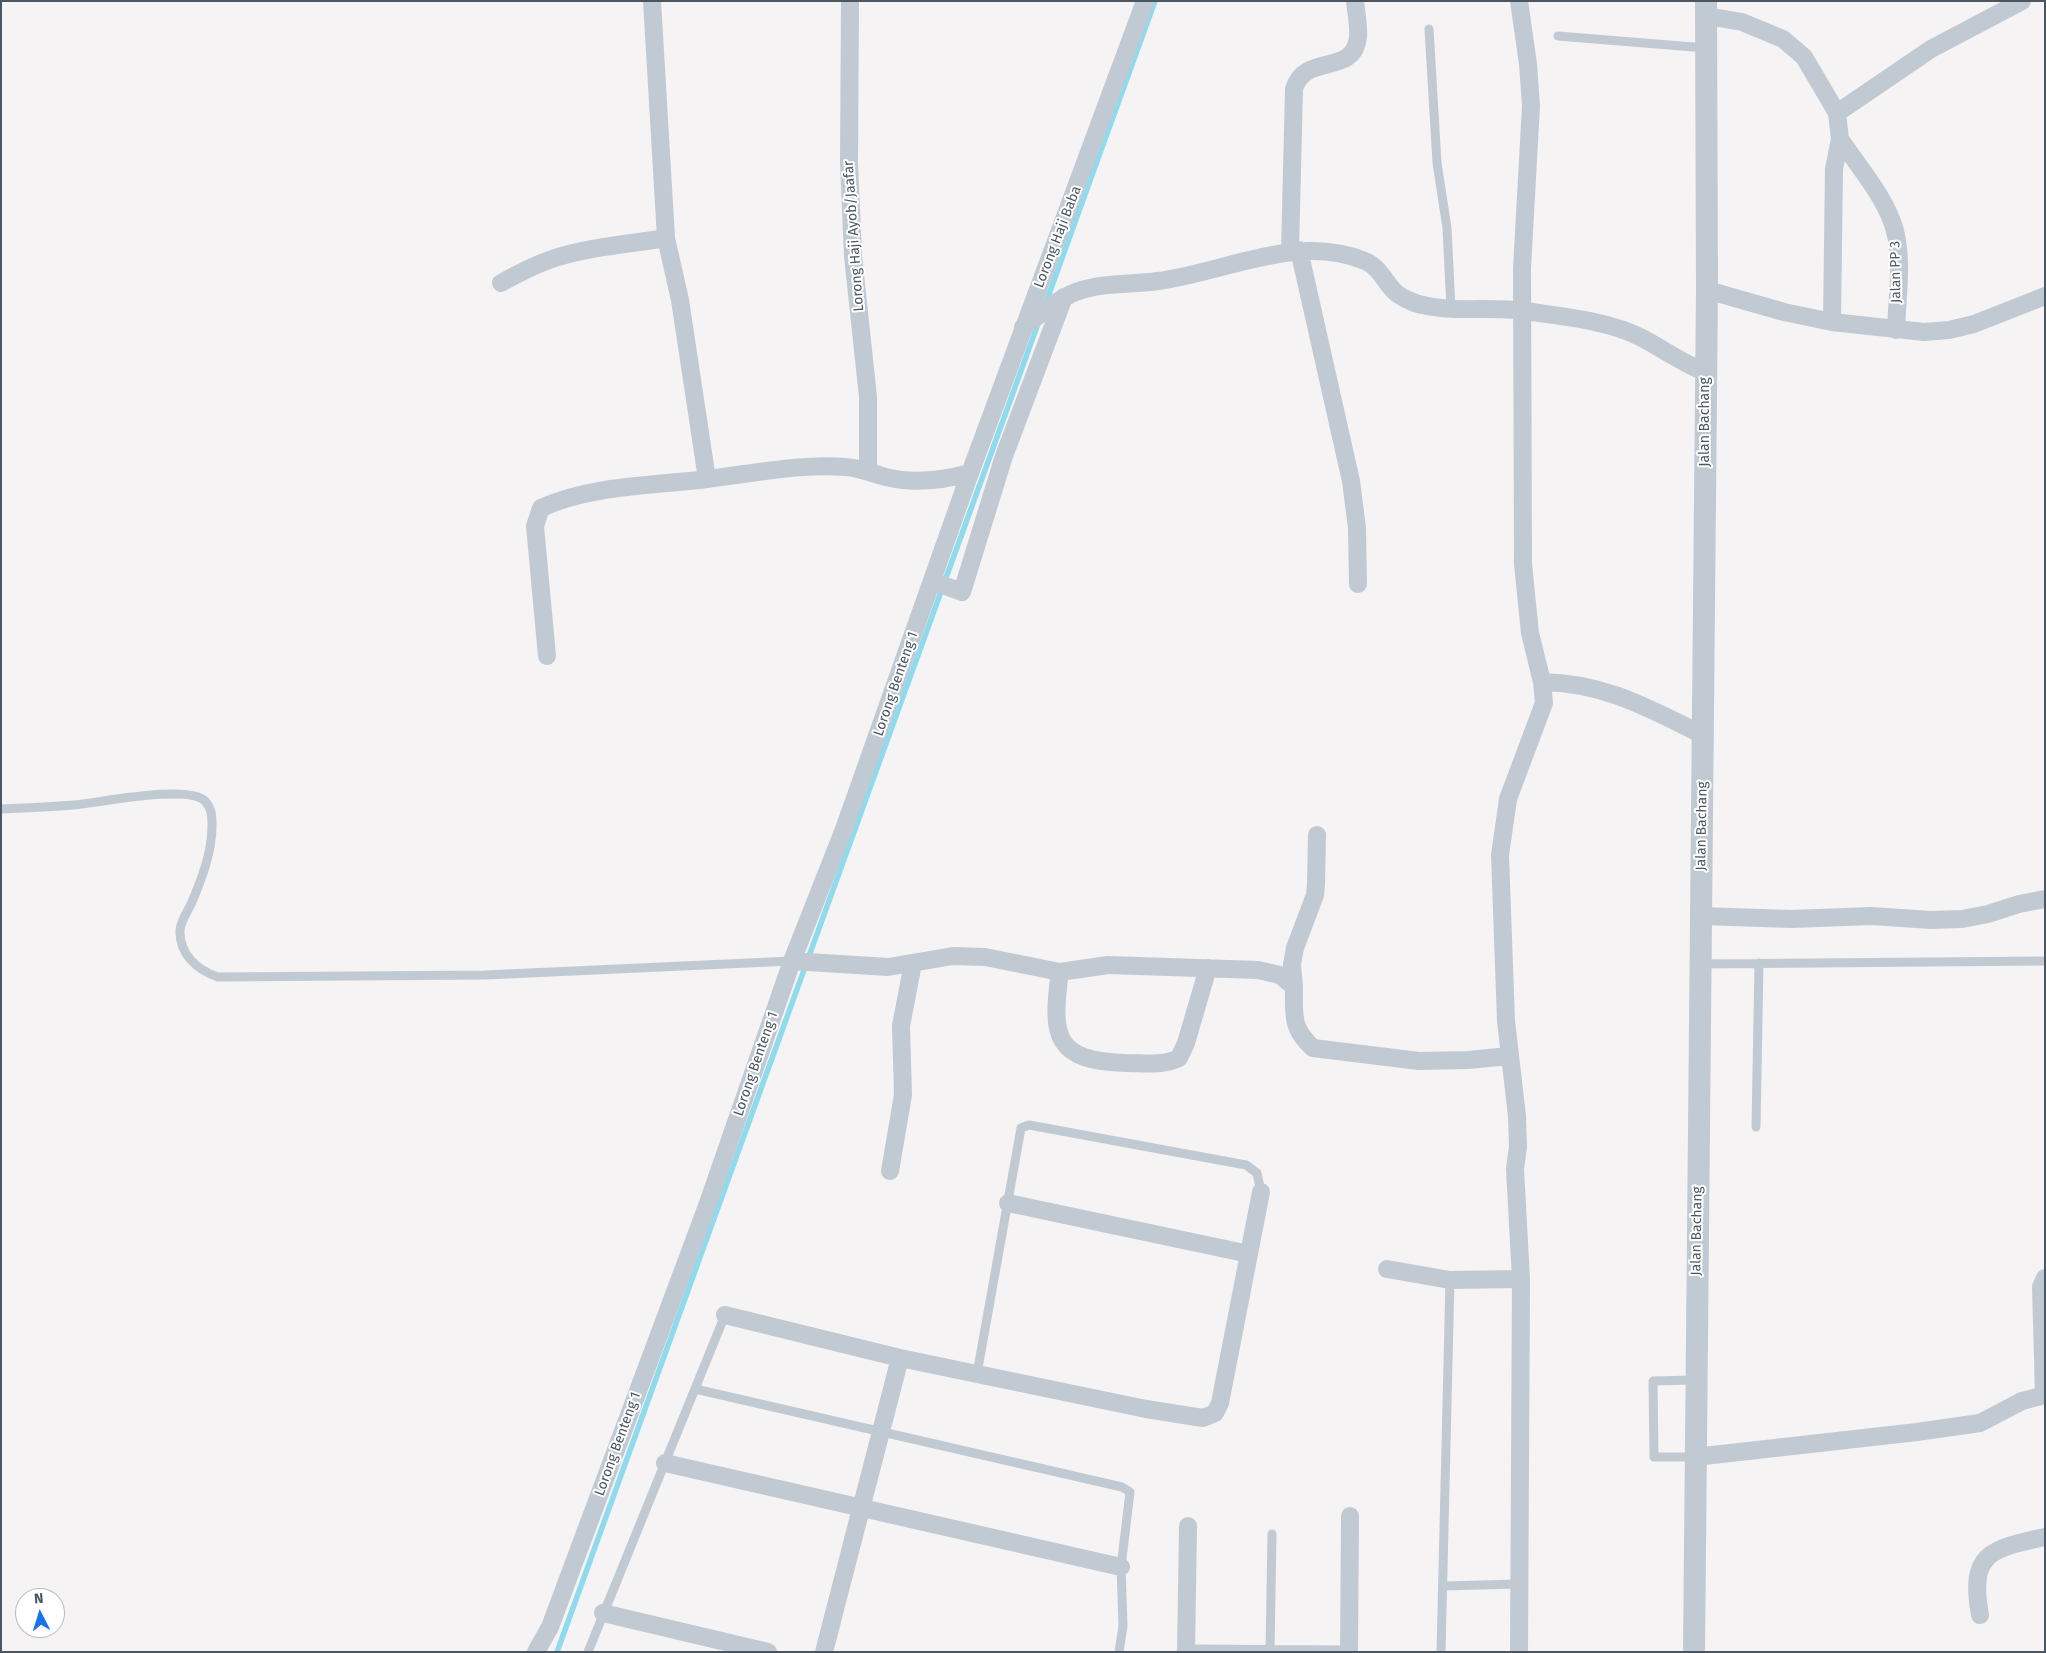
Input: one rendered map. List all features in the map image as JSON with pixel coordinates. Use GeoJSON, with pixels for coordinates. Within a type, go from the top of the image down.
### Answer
{"type":"FeatureCollection","features":[{"type":"Feature","properties":{"kind":"street"},"geometry":{"type":"LineString","coordinates":[[652,1],[666,238],[680,300],[707,478]]}},
{"type":"Feature","properties":{"kind":"street","name":"Lorong Haji Ayob/Jaafar"},"geometry":{"type":"LineString","coordinates":[[850,1],[849,163],[853,256],[868,397],[868,470]]}},
{"type":"Feature","properties":{"kind":"street","name":"Lorong Haji Baba"},"geometry":{"type":"LineString","coordinates":[[970,473],[1029,323],[1145,1]]}},
{"type":"Feature","properties":{"kind":"street"},"geometry":{"type":"LineString","coordinates":[[1355,1],[1358,36],[1353,52],[1339,62],[1312,68],[1303,73],[1294,89],[1294,251],[1351,480],[1357,528],[1358,584]]}},
{"type":"Feature","properties":{"kind":"street"},"geometry":{"type":"LineString","coordinates":[[1519,1],[1526,47],[1531,106],[1522,268],[1523,564],[1530,633],[1542,682],[1544,703],[1508,799],[1500,855],[1503,974],[1509,1056],[1517,1116],[1515,1177],[1521,1279],[1519,1652]]}},
{"type":"Feature","properties":{"kind":"street"},"geometry":{"type":"LineString","coordinates":[[1837,113],[1931,48],[2022,1]]}},
{"type":"Feature","properties":{"kind":"street"},"geometry":{"type":"LineString","coordinates":[[1706,9],[1783,39],[1804,57],[1837,113],[1840,139],[1834,169],[1832,322]]}},
{"type":"Feature","properties":{"kind":"street","name":"Jalan Bachang"},"geometry":{"type":"LineString","coordinates":[[1694,1652],[1695,1380],[1707,290],[1706,9]]}},
{"type":"Feature","properties":{"kind":"street","name":"Jalan PP 3"},"geometry":{"type":"LineString","coordinates":[[1840,139],[1888,211],[1895,231],[1898,258],[1896,330]]}},
{"type":"Feature","properties":{"kind":"street"},"geometry":{"type":"LineString","coordinates":[[502,283],[532,267],[555,258],[587,250],[666,238]]}},
{"type":"Feature","properties":{"kind":"street"},"geometry":{"type":"LineString","coordinates":[[1029,323],[1061,300],[1090,287],[1167,280],[1294,251],[1341,255],[1366,261],[1385,276],[1398,295],[1422,305],[1451,309],[1523,310],[1609,326],[1633,335],[1683,363],[1705,372]]}},
{"type":"Feature","properties":{"kind":"street"},"geometry":{"type":"LineString","coordinates":[[1707,290],[1784,312],[1832,322],[1924,332],[1949,330],[1974,324],[2045,296]]}},
{"type":"Feature","properties":{"kind":"street"},"geometry":{"type":"LineString","coordinates":[[939,584],[962,592],[1004,456],[1061,300]]}},
{"type":"Feature","properties":{"kind":"street"},"geometry":{"type":"LineString","coordinates":[[547,656],[535,526],[541,508],[559,500],[606,490],[825,467],[868,470],[890,478],[912,481],[953,478],[970,473]]}},
{"type":"Feature","properties":{"kind":"street","name":"Lorong Benteng 1"},"geometry":{"type":"LineString","coordinates":[[536,1652],[550,1627],[848,820],[939,584],[970,473]]}},
{"type":"Feature","properties":{"kind":"street"},"geometry":{"type":"LineString","coordinates":[[1542,682],[1567,682],[1629,698],[1703,735]]}},
{"type":"Feature","properties":{"kind":"street"},"geometry":{"type":"LineString","coordinates":[[1317,834],[1314,895],[1294,948],[1292,964],[1294,1018],[1300,1036],[1313,1048],[1419,1061],[1468,1060],[1509,1056]]}},
{"type":"Feature","properties":{"kind":"street"},"geometry":{"type":"LineString","coordinates":[[1700,916],[1791,919],[1872,916],[1931,920],[1962,919],[2045,899]]}},
{"type":"Feature","properties":{"kind":"street"},"geometry":{"type":"LineString","coordinates":[[796,961],[888,967],[953,956],[985,957],[1060,972],[1108,965],[1208,968],[1265,971],[1280,975],[1294,987]]}},
{"type":"Feature","properties":{"kind":"street"},"geometry":{"type":"LineString","coordinates":[[890,1171],[903,1094],[901,1026],[913,963]]}},
{"type":"Feature","properties":{"kind":"street"},"geometry":{"type":"LineString","coordinates":[[1060,972],[1055,1011],[1056,1030],[1070,1048],[1081,1057],[1102,1062],[1154,1064],[1169,1063],[1179,1058],[1186,1043],[1208,968]]}},
{"type":"Feature","properties":{"kind":"street"},"geometry":{"type":"LineString","coordinates":[[725,1315],[900,1358],[1146,1410],[1203,1418],[1215,1413],[1220,1403],[1261,1192]]}},
{"type":"Feature","properties":{"kind":"street"},"geometry":{"type":"LineString","coordinates":[[1008,1203],[1249,1254]]}},
{"type":"Feature","properties":{"kind":"street"},"geometry":{"type":"LineString","coordinates":[[1387,1268],[1450,1280],[1521,1279]]}},
{"type":"Feature","properties":{"kind":"street"},"geometry":{"type":"LineString","coordinates":[[1695,1457],[1980,1423],[2022,1402],[2045,1395],[2041,1286],[2045,1278]]}},
{"type":"Feature","properties":{"kind":"street"},"geometry":{"type":"LineString","coordinates":[[824,1652],[900,1358]]}},
{"type":"Feature","properties":{"kind":"street"},"geometry":{"type":"LineString","coordinates":[[665,1463],[1121,1567]]}},
{"type":"Feature","properties":{"kind":"street"},"geometry":{"type":"LineString","coordinates":[[1349,1651],[1350,1516]]}},
{"type":"Feature","properties":{"kind":"street"},"geometry":{"type":"LineString","coordinates":[[1186,1650],[1188,1526]]}},
{"type":"Feature","properties":{"kind":"street"},"geometry":{"type":"LineString","coordinates":[[1980,1615],[1976,1594],[1977,1576],[1981,1563],[1989,1555],[2015,1544],[2045,1537]]}},
{"type":"Feature","properties":{"kind":"street"},"geometry":{"type":"LineString","coordinates":[[604,1613],[768,1652]]}},
{"type":"Feature","properties":{"kind":"lane"},"geometry":{"type":"LineString","coordinates":[[1429,29],[1437,162],[1447,228],[1451,309]]}},
{"type":"Feature","properties":{"kind":"lane"},"geometry":{"type":"LineString","coordinates":[[1558,36],[1707,48]]}},
{"type":"Feature","properties":{"kind":"lane"},"geometry":{"type":"LineString","coordinates":[[1,809],[75,804],[171,794],[192,795],[203,800],[211,810],[212,836],[199,886],[180,930],[182,947],[190,959],[206,973],[218,977],[485,975],[796,961]]}},
{"type":"Feature","properties":{"kind":"lane"},"geometry":{"type":"LineString","coordinates":[[1700,964],[2045,962]]}},
{"type":"Feature","properties":{"kind":"lane"},"geometry":{"type":"LineString","coordinates":[[1756,1127],[1759,963]]}},
{"type":"Feature","properties":{"kind":"lane"},"geometry":{"type":"LineString","coordinates":[[976,1374],[1021,1128],[1029,1125],[1246,1165],[1257,1173],[1261,1192]]}},
{"type":"Feature","properties":{"kind":"lane"},"geometry":{"type":"LineString","coordinates":[[1441,1652],[1450,1280]]}},
{"type":"Feature","properties":{"kind":"lane"},"geometry":{"type":"LineString","coordinates":[[588,1652],[725,1315]]}},
{"type":"Feature","properties":{"kind":"lane"},"geometry":{"type":"LineString","coordinates":[[1695,1380],[1653,1381],[1654,1457],[1695,1457]]}},
{"type":"Feature","properties":{"kind":"lane"},"geometry":{"type":"LineString","coordinates":[[695,1389],[1122,1487],[1130,1492],[1121,1567],[1123,1626],[1119,1652]]}},
{"type":"Feature","properties":{"kind":"lane"},"geometry":{"type":"LineString","coordinates":[[1270,1651],[1272,1534]]}},
{"type":"Feature","properties":{"kind":"lane"},"geometry":{"type":"LineString","coordinates":[[1443,1586],[1519,1584]]}},
{"type":"Feature","properties":{"kind":"lane"},"geometry":{"type":"LineString","coordinates":[[1186,1650],[1349,1651]]}},
{"type":"Feature","properties":{"kind":"waterway"},"geometry":{"type":"LineString","coordinates":[[1045,305],[1155,1]]}},
{"type":"Feature","properties":{"kind":"waterway"},"geometry":{"type":"LineString","coordinates":[[557,1652],[1039,321]]}}]}
